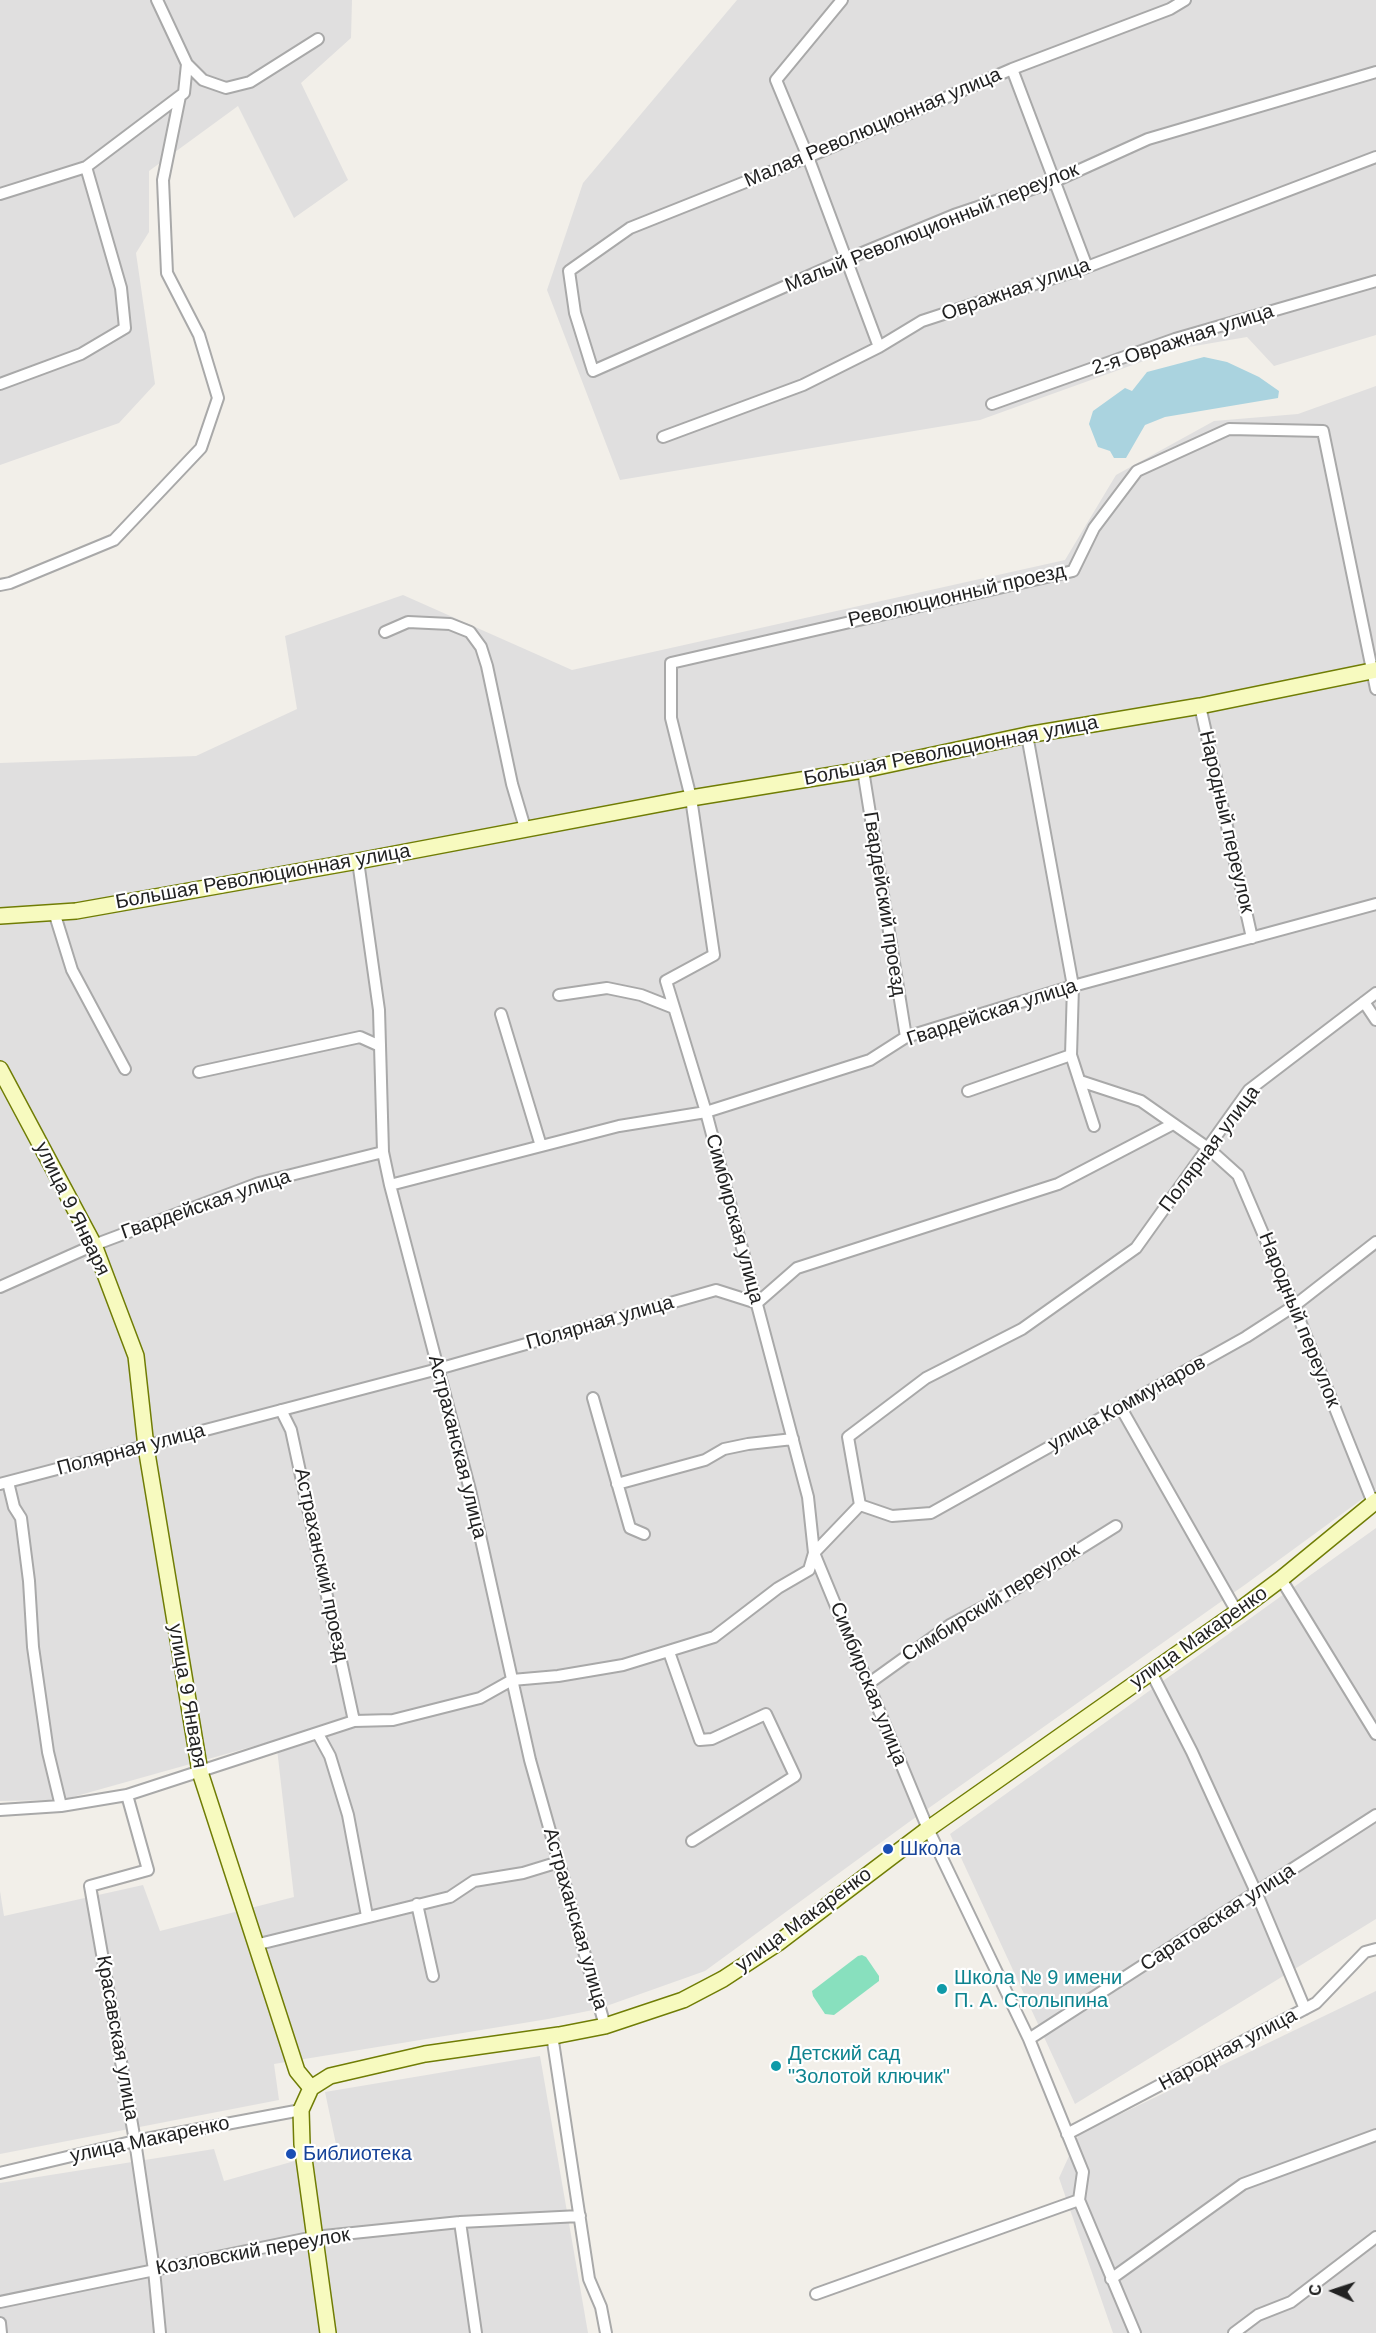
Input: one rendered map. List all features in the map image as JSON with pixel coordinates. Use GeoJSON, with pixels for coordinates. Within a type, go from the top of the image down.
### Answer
{"type":"FeatureCollection","features":[{"type":"Feature","properties":{"kind":"street"},"geometry":{"type":"LineString","coordinates":[[157,0],[187,64],[203,80],[226,88],[250,82],[318,39]]}},
{"type":"Feature","properties":{"kind":"street"},"geometry":{"type":"LineString","coordinates":[[842,0],[776,80],[808,157],[879,347]]}},
{"type":"Feature","properties":{"kind":"street","name":"Малая Революционная улица"},"geometry":{"type":"LineString","coordinates":[[569,271],[630,228],[808,157],[1012,69],[1170,9],[1185,0]]}},
{"type":"Feature","properties":{"kind":"street"},"geometry":{"type":"LineString","coordinates":[[0,194],[86,166],[184,93],[187,64]]}},
{"type":"Feature","properties":{"kind":"street"},"geometry":{"type":"LineString","coordinates":[[1012,69],[1087,267]]}},
{"type":"Feature","properties":{"kind":"street","name":"Малый Революционный переулок"},"geometry":{"type":"LineString","coordinates":[[569,271],[575,314],[592,371],[845,260],[954,215],[1053,182],[1148,139],[1376,72]]}},
{"type":"Feature","properties":{"kind":"street"},"geometry":{"type":"LineString","coordinates":[[0,585],[10,584],[114,540],[201,448],[218,398],[199,335],[167,273],[164,180],[180,96]]}},
{"type":"Feature","properties":{"kind":"street","name":"Овражная улица"},"geometry":{"type":"LineString","coordinates":[[663,437],[803,385],[879,347],[922,321],[1087,267],[1376,158]]}},
{"type":"Feature","properties":{"kind":"street"},"geometry":{"type":"LineString","coordinates":[[0,384],[81,354],[125,328],[121,288],[86,166]]}},
{"type":"Feature","properties":{"kind":"street","name":"2-я Овражная улица"},"geometry":{"type":"LineString","coordinates":[[992,404],[1175,339],[1376,281]]}},
{"type":"Feature","properties":{"kind":"street","name":"Революционный проезд"},"geometry":{"type":"LineString","coordinates":[[691,798],[671,718],[671,663],[1073,571],[1094,528],[1137,471],[1229,429],[1323,431],[1374,670]]}},
{"type":"Feature","properties":{"kind":"street"},"geometry":{"type":"LineString","coordinates":[[385,632],[408,622],[450,624],[470,632],[481,647],[512,784],[525,828]]}},
{"type":"Feature","properties":{"kind":"street"},"geometry":{"type":"LineString","coordinates":[[1374,670],[1376,689]]}},
{"type":"Feature","properties":{"kind":"street","name":"Большая Революционная улица"},"geometry":{"type":"LineString","coordinates":[[0,916],[76,911],[358,861],[691,798],[862,770],[1027,735],[1200,706],[1374,670]]}},
{"type":"Feature","properties":{"kind":"street","name":"Народный переулок"},"geometry":{"type":"LineString","coordinates":[[1200,706],[1252,938]]}},
{"type":"Feature","properties":{"kind":"street"},"geometry":{"type":"LineString","coordinates":[[1027,735],[1073,986],[1071,1055],[1094,1126]]}},
{"type":"Feature","properties":{"kind":"street","name":"Гвардейский проезд"},"geometry":{"type":"LineString","coordinates":[[862,770],[906,1037]]}},
{"type":"Feature","properties":{"kind":"street","name":"Симбирская улица"},"geometry":{"type":"LineString","coordinates":[[691,798],[714,955],[666,981],[706,1112],[793,1439],[808,1497],[814,1553],[928,1829],[1029,2040],[1083,2172],[1079,2200],[1134,2333]]}},
{"type":"Feature","properties":{"kind":"street","name":"Астраханская улица"},"geometry":{"type":"LineString","coordinates":[[358,861],[379,1010],[383,1152],[470,1490],[530,1760],[605,2026]]}},
{"type":"Feature","properties":{"kind":"street","name":"Гвардейская улица"},"geometry":{"type":"LineString","coordinates":[[390,1185],[619,1126],[706,1112],[870,1060],[906,1037],[1073,986],[1376,904]]}},
{"type":"Feature","properties":{"kind":"street"},"geometry":{"type":"LineString","coordinates":[[54,912],[72,970],[124,1069]]}},
{"type":"Feature","properties":{"kind":"street"},"geometry":{"type":"LineString","coordinates":[[559,995],[607,988],[641,995],[674,1008]]}},
{"type":"Feature","properties":{"kind":"street","name":"Полярная улица"},"geometry":{"type":"LineString","coordinates":[[860,1505],[848,1437],[926,1378],[1022,1329],[1136,1248],[1249,1090],[1376,993]]}},
{"type":"Feature","properties":{"kind":"street"},"geometry":{"type":"LineString","coordinates":[[1364,1002],[1376,1020]]}},
{"type":"Feature","properties":{"kind":"street"},"geometry":{"type":"LineString","coordinates":[[501,1014],[541,1146]]}},
{"type":"Feature","properties":{"kind":"street"},"geometry":{"type":"LineString","coordinates":[[199,1072],[360,1037],[380,1046]]}},
{"type":"Feature","properties":{"kind":"street"},"geometry":{"type":"LineString","coordinates":[[968,1092],[1071,1055]]}},
{"type":"Feature","properties":{"kind":"street","name":"улица 9 Января"},"geometry":{"type":"LineString","coordinates":[[0,1069],[94,1245],[136,1356],[146,1447],[200,1772],[297,2071],[311,2088]]}},
{"type":"Feature","properties":{"kind":"street","name":"Народный переулок"},"geometry":{"type":"LineString","coordinates":[[1080,1082],[1141,1101],[1208,1148],[1238,1175],[1375,1502]]}},
{"type":"Feature","properties":{"kind":"street"},"geometry":{"type":"LineString","coordinates":[[757,1303],[797,1268],[1058,1184],[1173,1124]]}},
{"type":"Feature","properties":{"kind":"street","name":"Гвардейская улица"},"geometry":{"type":"LineString","coordinates":[[0,1287],[94,1245],[259,1183],[383,1152]]}},
{"type":"Feature","properties":{"kind":"street","name":"улица Коммунаров"},"geometry":{"type":"LineString","coordinates":[[860,1505],[892,1516],[931,1513],[1246,1337],[1294,1306],[1376,1242]]}},
{"type":"Feature","properties":{"kind":"street","name":"Полярная улица"},"geometry":{"type":"LineString","coordinates":[[4,1483],[438,1369],[716,1290],[757,1303]]}},
{"type":"Feature","properties":{"kind":"street"},"geometry":{"type":"LineString","coordinates":[[593,1398],[630,1528],[644,1534]]}},
{"type":"Feature","properties":{"kind":"street"},"geometry":{"type":"LineString","coordinates":[[1121,1408],[1237,1612]]}},
{"type":"Feature","properties":{"kind":"street","name":"Астраханский проезд"},"geometry":{"type":"LineString","coordinates":[[281,1410],[291,1430],[354,1721]]}},
{"type":"Feature","properties":{"kind":"street"},"geometry":{"type":"LineString","coordinates":[[617,1484],[705,1460],[724,1449],[793,1439]]}},
{"type":"Feature","properties":{"kind":"street"},"geometry":{"type":"LineString","coordinates":[[4,1483],[21,1518],[29,1581],[33,1647],[48,1752],[61,1806]]}},
{"type":"Feature","properties":{"kind":"street","name":"улица Макаренко"},"geometry":{"type":"LineString","coordinates":[[311,2088],[330,2076],[425,2054],[605,2026],[683,2000],[723,1978],[778,1943],[928,1829],[1237,1612],[1375,1502]]}},
{"type":"Feature","properties":{"kind":"street"},"geometry":{"type":"LineString","coordinates":[[0,1810],[61,1806],[128,1795],[354,1721],[393,1720],[480,1698],[512,1680],[558,1677],[623,1665],[714,1637],[778,1588],[809,1570],[814,1553],[860,1505]]}},
{"type":"Feature","properties":{"kind":"street","name":"Симбирский переулок"},"geometry":{"type":"LineString","coordinates":[[868,1684],[950,1625],[1004,1596],[1116,1526]]}},
{"type":"Feature","properties":{"kind":"street"},"geometry":{"type":"LineString","coordinates":[[1281,1579],[1376,1734]]}},
{"type":"Feature","properties":{"kind":"street"},"geometry":{"type":"LineString","coordinates":[[669,1652],[700,1740],[712,1739],[766,1714],[795,1776],[692,1841]]}},
{"type":"Feature","properties":{"kind":"street"},"geometry":{"type":"LineString","coordinates":[[1151,1672],[1192,1752],[1256,1892],[1305,2009]]}},
{"type":"Feature","properties":{"kind":"street"},"geometry":{"type":"LineString","coordinates":[[318,1734],[330,1756],[348,1815],[367,1916]]}},
{"type":"Feature","properties":{"kind":"street","name":"Красавская улица"},"geometry":{"type":"LineString","coordinates":[[128,1795],[148,1870],[90,1886],[135,2141],[154,2270],[160,2333]]}},
{"type":"Feature","properties":{"kind":"street","name":"Саратовская улица"},"geometry":{"type":"LineString","coordinates":[[1029,2040],[1376,1815]]}},
{"type":"Feature","properties":{"kind":"street"},"geometry":{"type":"LineString","coordinates":[[255,1945],[450,1896],[474,1881],[523,1873],[559,1862]]}},
{"type":"Feature","properties":{"kind":"street"},"geometry":{"type":"LineString","coordinates":[[417,1904],[433,1976]]}},
{"type":"Feature","properties":{"kind":"street","name":"Народная улица"},"geometry":{"type":"LineString","coordinates":[[1067,2134],[1317,2003],[1365,1952],[1376,1949]]}},
{"type":"Feature","properties":{"kind":"street"},"geometry":{"type":"LineString","coordinates":[[552,2036],[589,2279],[601,2307],[606,2333]]}},
{"type":"Feature","properties":{"kind":"street"},"geometry":{"type":"LineString","coordinates":[[311,2088],[301,2110],[302,2144],[328,2333]]}},
{"type":"Feature","properties":{"kind":"street","name":"улица Макаренко"},"geometry":{"type":"LineString","coordinates":[[0,2173],[135,2141],[301,2110]]}},
{"type":"Feature","properties":{"kind":"street"},"geometry":{"type":"LineString","coordinates":[[1111,2279],[1243,2184],[1376,2135]]}},
{"type":"Feature","properties":{"kind":"street"},"geometry":{"type":"LineString","coordinates":[[816,2294],[1079,2200]]}},
{"type":"Feature","properties":{"kind":"street","name":"Козловский переулок"},"geometry":{"type":"LineString","coordinates":[[0,2302],[314,2237],[460,2222],[580,2216]]}},
{"type":"Feature","properties":{"kind":"street"},"geometry":{"type":"LineString","coordinates":[[460,2222],[476,2333]]}},
{"type":"Feature","properties":{"kind":"street"},"geometry":{"type":"LineString","coordinates":[[1234,2333],[1258,2315],[1291,2302],[1376,2237]]}},
{"type":"Feature","properties":{"kind":"street"},"geometry":{"type":"LineString","coordinates":[[0,2323],[1,2333]]}},
{"type":"Feature","properties":{"kind":"shaded area"},"geometry":{"type":"Polygon","coordinates":[[[0,0],[352,0],[351,38],[301,83],[348,180],[294,218],[238,106],[149,171],[149,232],[136,253],[155,384],[119,423],[0,465],[0,0]]]}},
{"type":"Feature","properties":{"kind":"shaded area"},"geometry":{"type":"Polygon","coordinates":[[[737,0],[1376,0],[1376,335],[1274,366],[1247,337],[1177,349],[980,420],[620,480],[547,290],[583,183],[737,0]]]}},
{"type":"Feature","properties":{"kind":"shaded area"},"geometry":{"type":"Polygon","coordinates":[[[1376,386],[1376,1489],[1246,1584],[909,1822],[705,1971],[598,2009],[274,2064],[279,2100],[0,2154],[0,1891],[4,1916],[143,1885],[160,1931],[294,1897],[276,1740],[62,1800],[0,1801],[0,763],[196,756],[297,709],[285,636],[403,595],[572,670],[1065,560],[1116,475],[1214,421],[1298,414],[1376,386]]]}},
{"type":"Feature","properties":{"kind":"shaded area"},"geometry":{"type":"Polygon","coordinates":[[[1376,1528],[1376,1919],[1075,2104],[950,1834],[1376,1528]]]}},
{"type":"Feature","properties":{"kind":"shaded area"},"geometry":{"type":"Polygon","coordinates":[[[1376,1991],[1376,2333],[1113,2333],[1059,2178],[1079,2134],[1376,1991]]]}},
{"type":"Feature","properties":{"kind":"shaded area"},"geometry":{"type":"Polygon","coordinates":[[[540,2056],[588,2333],[0,2333],[0,2183],[214,2149],[224,2181],[337,2149],[325,2092],[540,2056]]]}},
{"type":"Feature","properties":{"kind":"green space"},"geometry":{"type":"Polygon","coordinates":[[[862,1955],[866,1957],[879,1976],[879,1981],[834,2015],[825,2014],[812,1991],[862,1955]]]}},
{"type":"Feature","properties":{"kind":"water"},"geometry":{"type":"Polygon","coordinates":[[[1204,357],[1227,362],[1259,377],[1279,391],[1278,398],[1165,417],[1145,425],[1126,458],[1114,458],[1110,451],[1098,447],[1089,424],[1093,411],[1125,388],[1132,391],[1147,372],[1204,357]]]}},
{"type":"Feature","properties":{"kind":"place","name":"Школа"},"geometry":{"type":"Point","coordinates":[888,1849]}},
{"type":"Feature","properties":{"kind":"place","name":"Школа № 9 имени П. А. Столыпина"},"geometry":{"type":"Point","coordinates":[942,1989]}},
{"type":"Feature","properties":{"kind":"place","name":"Детский сад \"Золотой ключик\""},"geometry":{"type":"Point","coordinates":[776,2066]}},
{"type":"Feature","properties":{"kind":"place","name":"Библиотека"},"geometry":{"type":"Point","coordinates":[291,2154]}}]}
